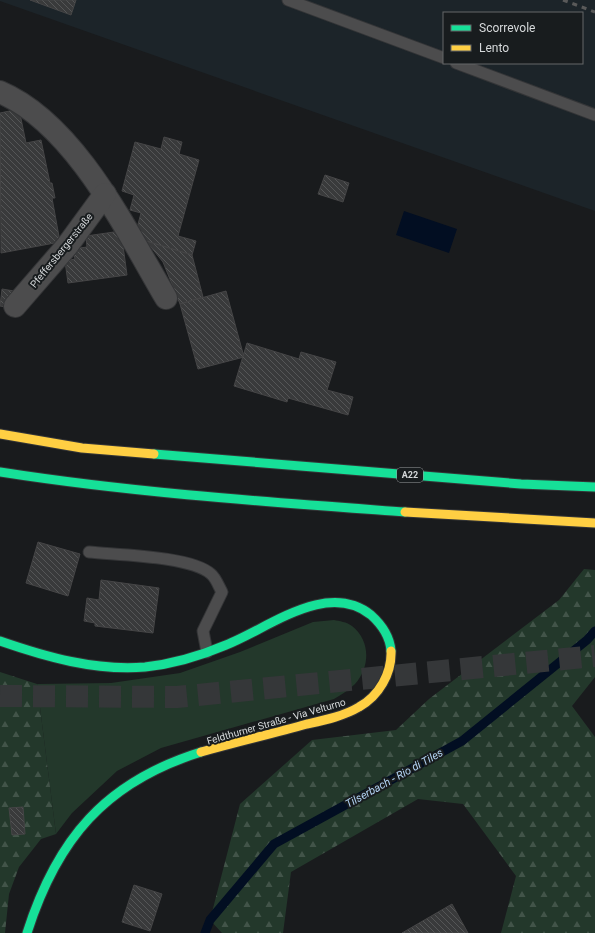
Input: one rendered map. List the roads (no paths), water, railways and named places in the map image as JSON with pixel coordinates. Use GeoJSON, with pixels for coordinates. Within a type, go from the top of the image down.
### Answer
{"type":"FeatureCollection","features":[{"type":"Feature","properties":{"kind":"main road","name":"A22"},"geometry":{"type":"LineString","coordinates":[[0,434],[82,448],[521,484],[595,487]]}},
{"type":"Feature","properties":{"kind":"main road"},"geometry":{"type":"LineString","coordinates":[[0,472],[78,484],[196,494],[255,501],[470,517],[595,523]]}},
{"type":"Feature","properties":{"kind":"main road","name":"Feldthurner Straße - Via Velturno"},"geometry":{"type":"LineString","coordinates":[[0,641],[32,653],[82,664],[127,667],[165,664],[207,652],[250,636],[300,609],[313,604],[329,602],[346,603],[361,609],[377,620],[386,633],[391,646],[390,664],[386,679],[362,706],[341,715],[236,742],[168,764],[136,780],[111,796],[90,817],[71,840],[44,882],[27,933]]}},
{"type":"Feature","properties":{"kind":"street"},"geometry":{"type":"LineString","coordinates":[[0,92],[17,99],[55,129],[105,194],[166,298]]}},
{"type":"Feature","properties":{"kind":"street","name":"Pfeffersbergerstraße"},"geometry":{"type":"LineString","coordinates":[[16,306],[67,246],[105,194]]}},
{"type":"Feature","properties":{"kind":"lane"},"geometry":{"type":"LineString","coordinates":[[288,0],[443,58]]}},
{"type":"Feature","properties":{"kind":"lane"},"geometry":{"type":"LineString","coordinates":[[459,64],[595,115]]}},
{"type":"Feature","properties":{"kind":"lane"},"geometry":{"type":"LineString","coordinates":[[90,552],[180,562],[200,566],[212,574],[222,592],[203,631],[207,652]]}},
{"type":"Feature","properties":{"kind":"water"},"geometry":{"type":"Polygon","coordinates":[[[404,211],[457,229],[449,253],[396,235],[404,211]]]}},
{"type":"Feature","properties":{"kind":"waterway","name":"Tilserbach - Rio di Tiles"},"geometry":{"type":"LineString","coordinates":[[205,933],[210,920],[274,844],[462,741],[587,640],[595,631]]}},
{"type":"Feature","properties":{"kind":"tunnel"},"geometry":{"type":"LineString","coordinates":[[0,696],[177,697],[595,656]]}},
{"type":"Feature","properties":{"kind":"railway"},"geometry":{"type":"LineString","coordinates":[[563,0],[595,12]]}}]}
